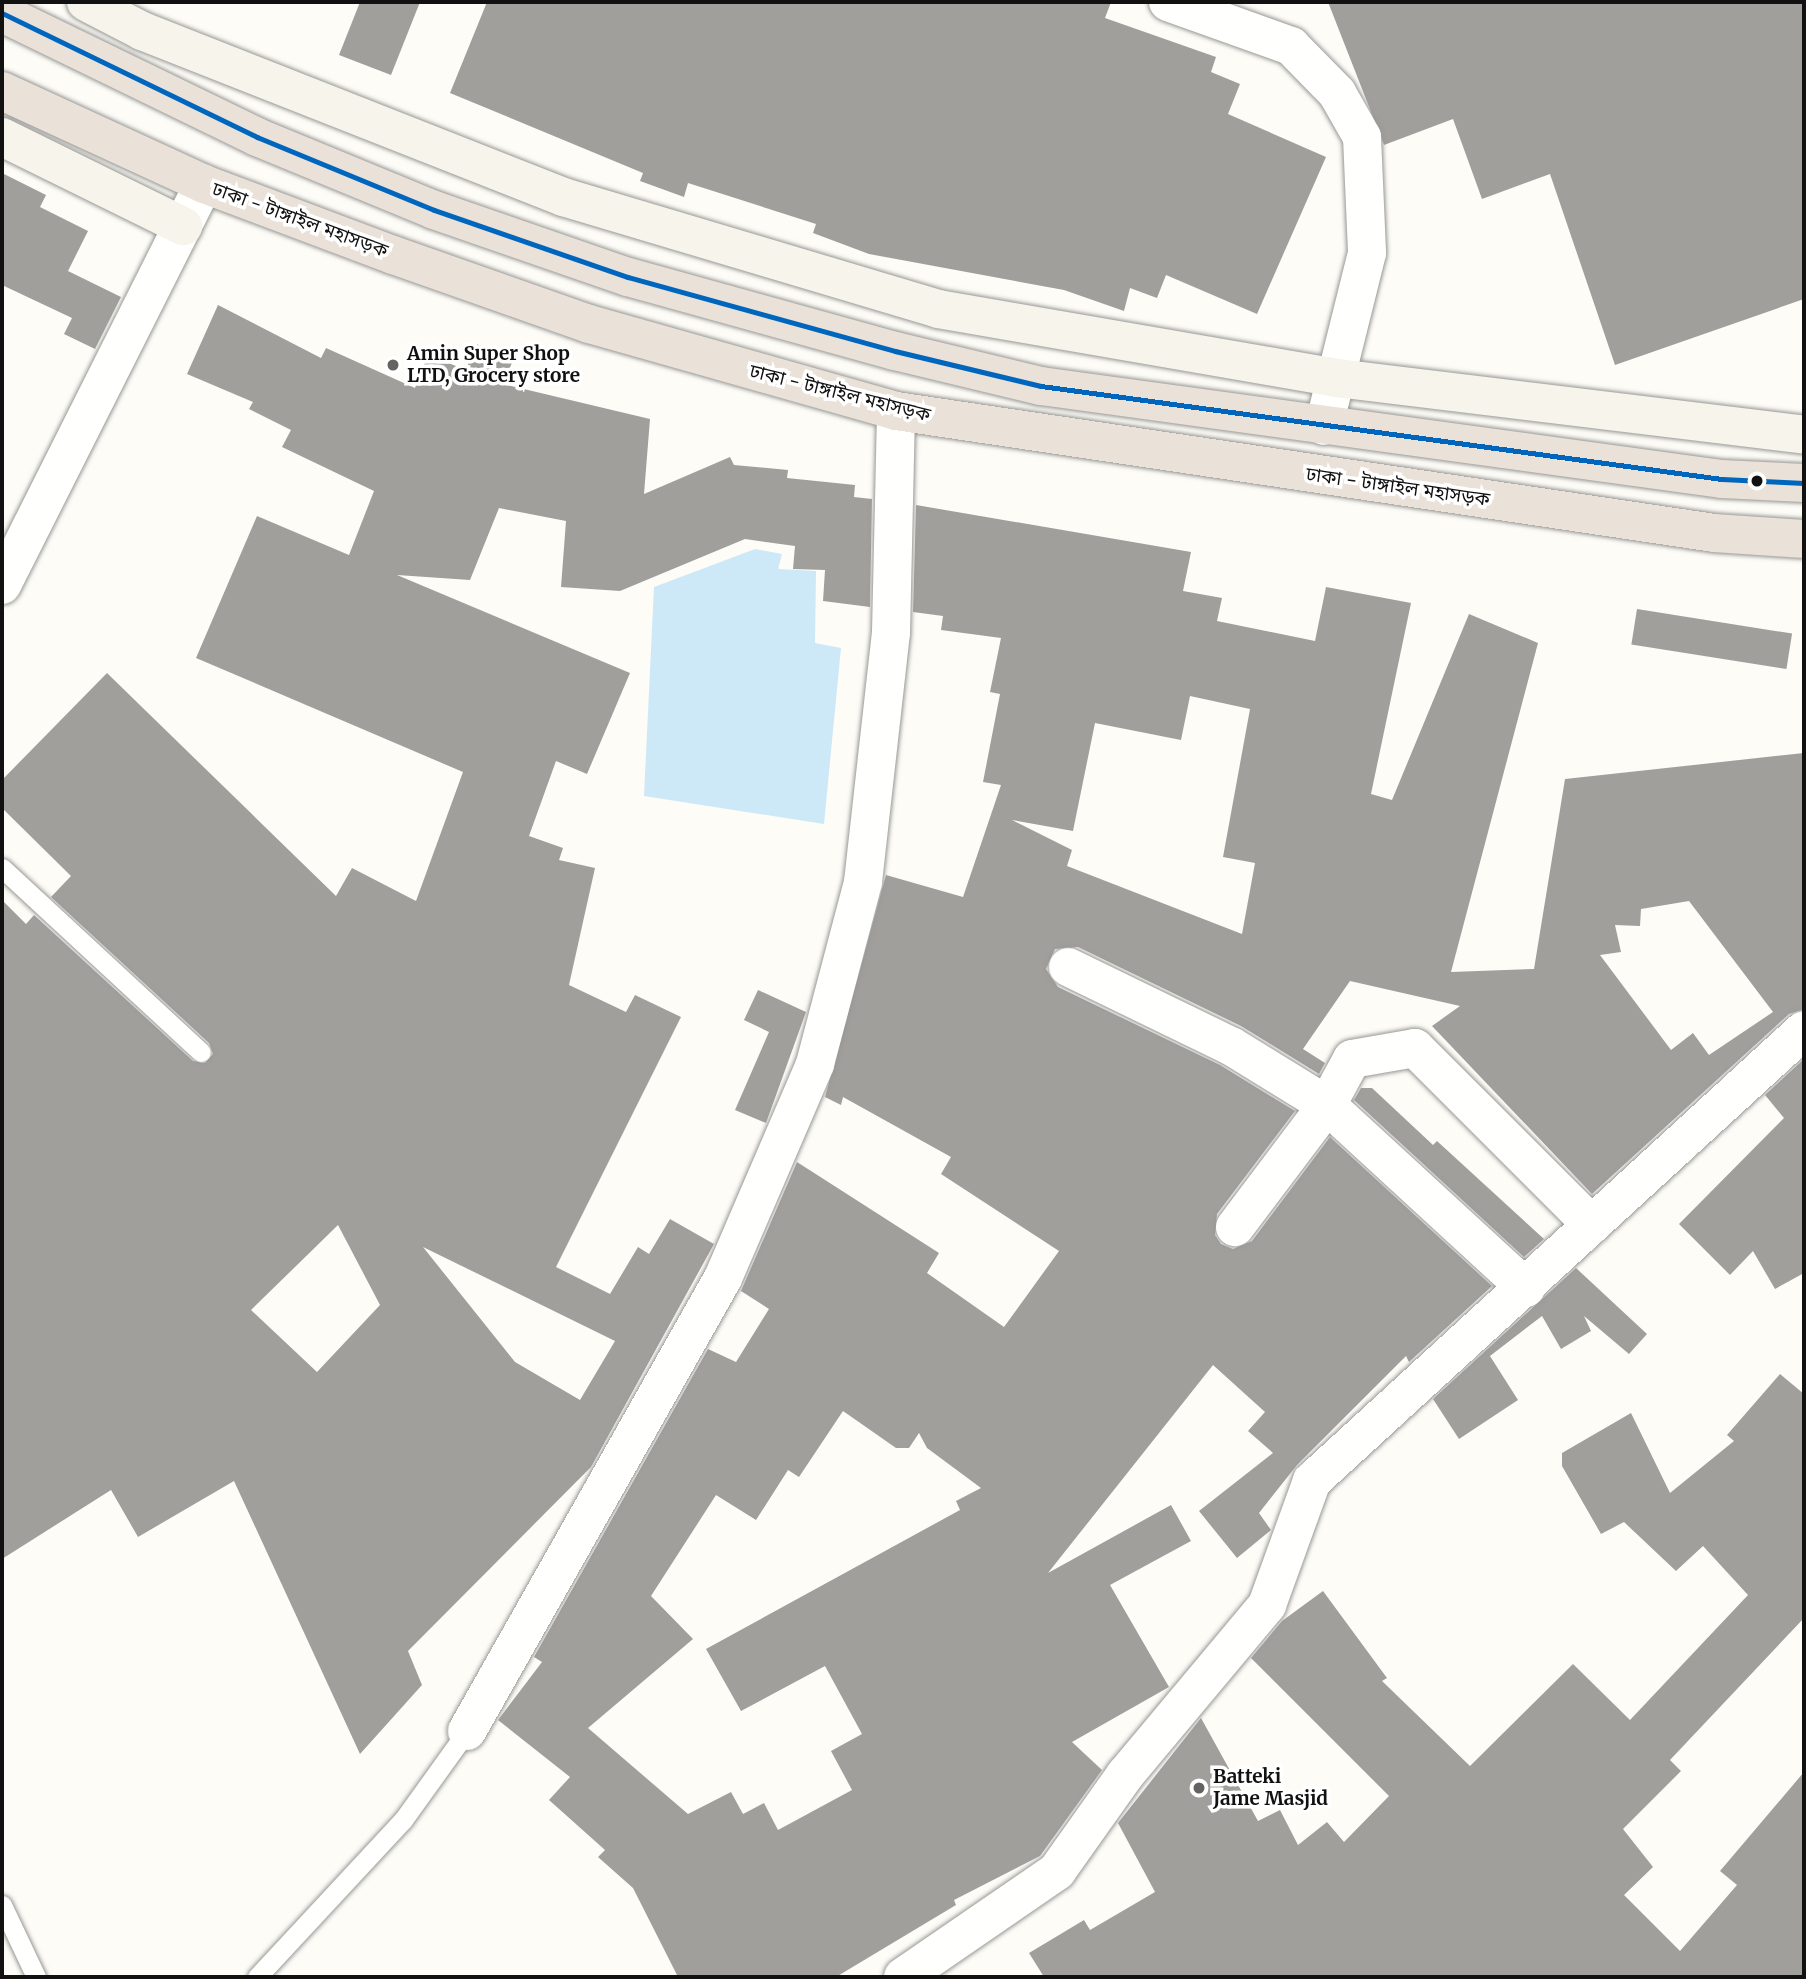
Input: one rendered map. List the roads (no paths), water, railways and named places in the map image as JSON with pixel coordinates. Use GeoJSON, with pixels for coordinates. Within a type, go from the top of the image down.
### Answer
{"type":"FeatureCollection","features":[{"type":"Feature","properties":{"kind":"highway"},"geometry":{"type":"LineString","coordinates":[[2,13],[257,137],[434,210],[628,277],[1041,386],[1722,479],[1804,483]]}},
{"type":"Feature","properties":{"kind":"highway","name":"ঢাকা - টাঙ্গাইল মহাসড়ক"},"geometry":{"type":"LineString","coordinates":[[2,91],[204,184],[589,324],[896,411],[1714,533],[1804,539]]}},
{"type":"Feature","properties":{"kind":"main road"},"geometry":{"type":"LineString","coordinates":[[86,2],[142,32],[563,197],[938,309],[1336,378],[1804,435]]}},
{"type":"Feature","properties":{"kind":"main road"},"geometry":{"type":"LineString","coordinates":[[2,137],[183,226]]}},
{"type":"Feature","properties":{"kind":"street"},"geometry":{"type":"LineString","coordinates":[[1168,2],[1291,46],[1337,93],[1362,137],[1367,253],[1324,426]]}},
{"type":"Feature","properties":{"kind":"street"},"geometry":{"type":"LineString","coordinates":[[2,585],[204,184]]}},
{"type":"Feature","properties":{"kind":"street"},"geometry":{"type":"LineString","coordinates":[[467,1731],[723,1278],[815,1064],[863,882],[891,633],[896,411]]}},
{"type":"Feature","properties":{"kind":"street"},"geometry":{"type":"LineString","coordinates":[[1068,967],[1231,1046],[1327,1105],[1526,1288]]}},
{"type":"Feature","properties":{"kind":"street"},"geometry":{"type":"LineString","coordinates":[[903,1977],[1057,1871],[1125,1775],[1267,1605],[1312,1481],[1526,1288],[1804,1030]]}},
{"type":"Feature","properties":{"kind":"street"},"geometry":{"type":"LineString","coordinates":[[1235,1227],[1327,1105],[1352,1059],[1415,1048],[1592,1225]]}},
{"type":"Feature","properties":{"kind":"lane"},"geometry":{"type":"LineString","coordinates":[[2,868],[201,1052]]}},
{"type":"Feature","properties":{"kind":"lane"},"geometry":{"type":"LineString","coordinates":[[257,1977],[404,1820],[467,1731]]}},
{"type":"Feature","properties":{"kind":"lane"},"geometry":{"type":"LineString","coordinates":[[2,1905],[36,1977]]}},
{"type":"Feature","properties":{"kind":"water"},"geometry":{"type":"Polygon","coordinates":[[[755,549],[782,554],[778,569],[816,571],[815,643],[841,648],[824,824],[644,796],[654,587],[755,549]]]}},
{"type":"Feature","properties":{"kind":"place","name":"Amin Super Shop LTD, Grocery store"},"geometry":{"type":"Point","coordinates":[393,365]}},
{"type":"Feature","properties":{"kind":"place","name":"Batteki Jame Masjid"},"geometry":{"type":"Point","coordinates":[1199,1788]}}]}
